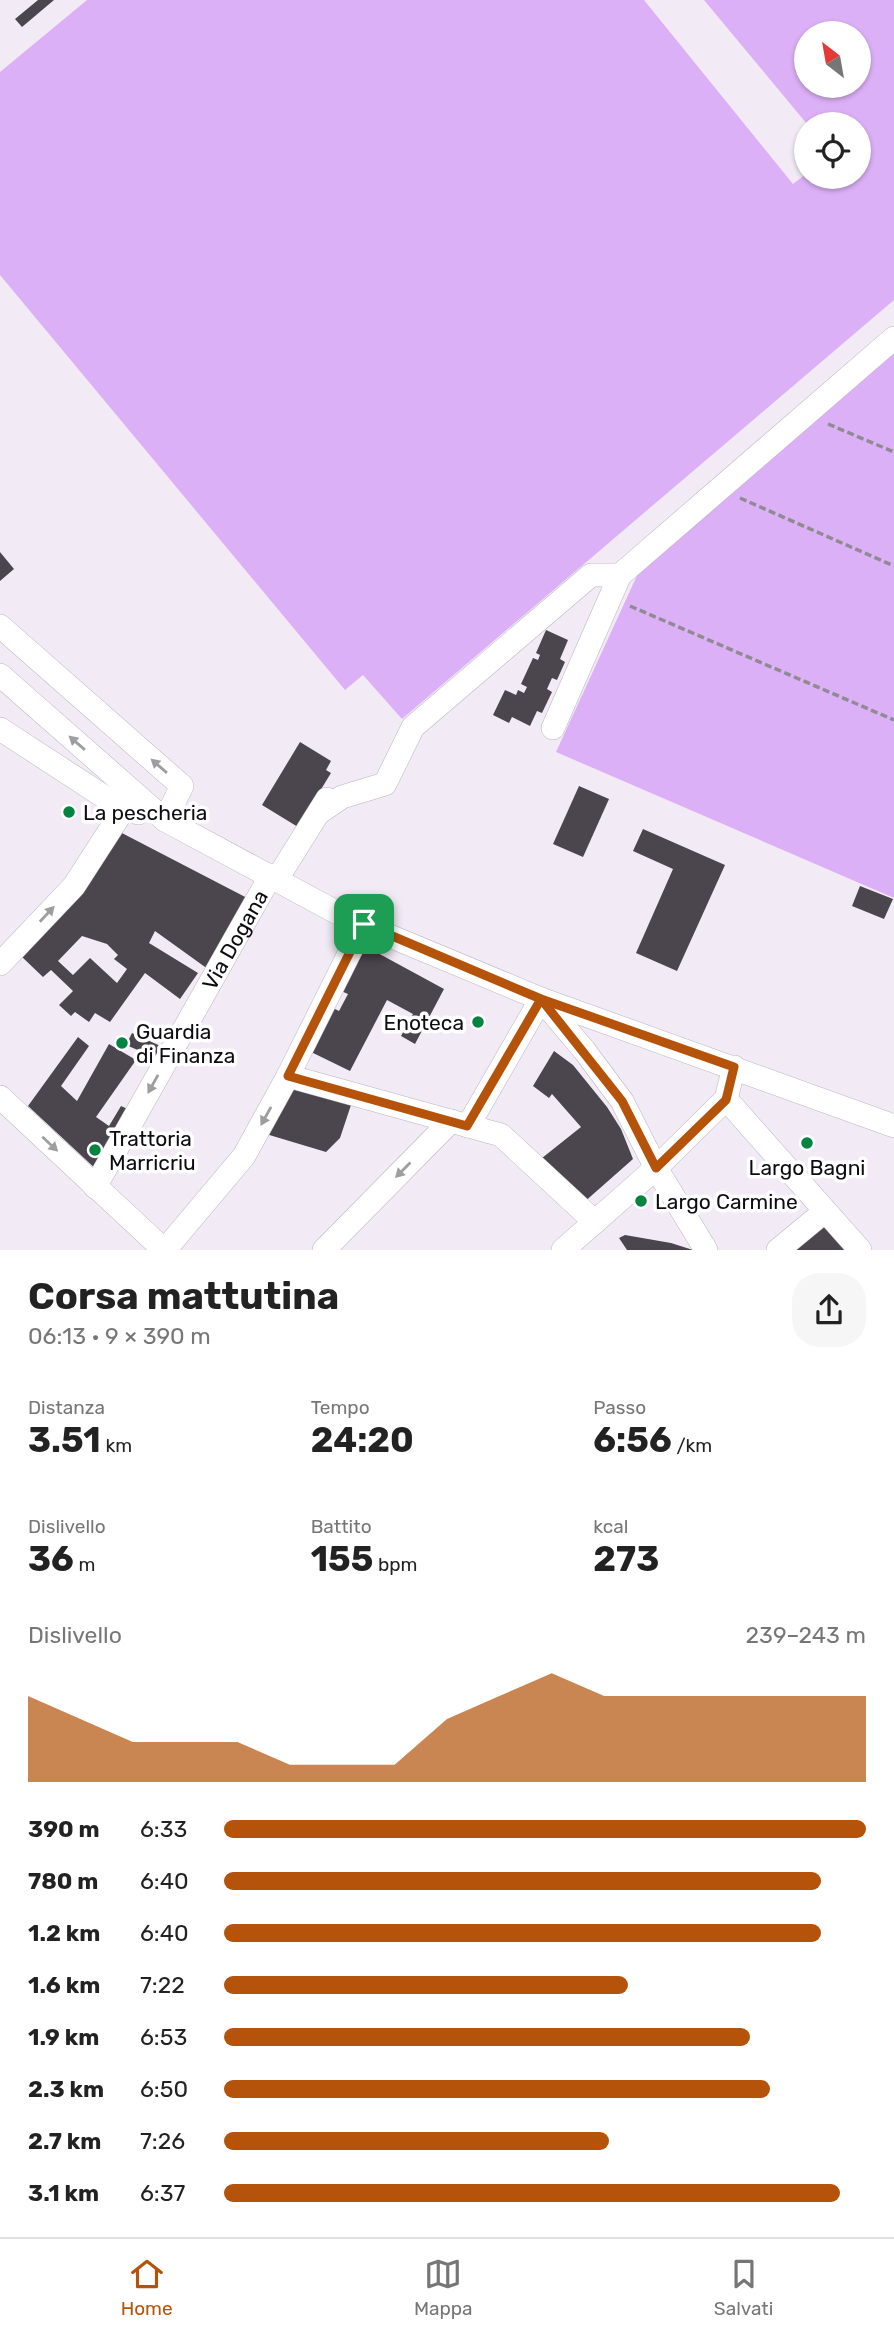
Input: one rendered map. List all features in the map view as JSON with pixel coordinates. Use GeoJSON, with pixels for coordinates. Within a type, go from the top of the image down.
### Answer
{"type":"FeatureCollection","features":[{"type":"Feature","properties":{"kind":"street"},"geometry":{"type":"LineString","coordinates":[[553,729],[620,575],[894,338]]}},
{"type":"Feature","properties":{"kind":"street","name":"Via Dogana"},"geometry":{"type":"LineString","coordinates":[[95,1187],[274,877],[320,812],[342,797],[389,778],[413,727],[591,575],[620,575]]}},
{"type":"Feature","properties":{"kind":"street"},"geometry":{"type":"LineString","coordinates":[[0,626],[182,786],[165,820]]}},
{"type":"Feature","properties":{"kind":"street"},"geometry":{"type":"LineString","coordinates":[[0,675],[38,709],[129,801]]}},
{"type":"Feature","properties":{"kind":"street"},"geometry":{"type":"LineString","coordinates":[[38,709],[7,733],[129,801],[364,924],[541,999],[894,1126]]}},
{"type":"Feature","properties":{"kind":"street"},"geometry":{"type":"LineString","coordinates":[[2,956],[74,886],[129,801]]}},
{"type":"Feature","properties":{"kind":"street"},"geometry":{"type":"LineString","coordinates":[[0,1097],[165,1250],[244,1156],[288,1076],[364,924]]}},
{"type":"Feature","properties":{"kind":"street"},"geometry":{"type":"LineString","coordinates":[[324,1250],[459,1124],[541,999]]}},
{"type":"Feature","properties":{"kind":"street"},"geometry":{"type":"LineString","coordinates":[[541,999],[622,1101],[656,1168],[705,1248]]}},
{"type":"Feature","properties":{"kind":"street"},"geometry":{"type":"LineString","coordinates":[[563,1250],[656,1168],[726,1100],[734,1067]]}},
{"type":"Feature","properties":{"kind":"street"},"geometry":{"type":"LineString","coordinates":[[288,1076],[501,1135],[595,1222]]}},
{"type":"Feature","properties":{"kind":"street"},"geometry":{"type":"LineString","coordinates":[[726,1100],[855,1246]]}},
{"type":"Feature","properties":{"kind":"street"},"geometry":{"type":"LineString","coordinates":[[778,1250],[824,1212]]}},
{"type":"Feature","properties":{"kind":"path"},"geometry":{"type":"LineString","coordinates":[[825,423],[894,452]]}},
{"type":"Feature","properties":{"kind":"path"},"geometry":{"type":"LineString","coordinates":[[728,493],[894,566]]}},
{"type":"Feature","properties":{"kind":"path"},"geometry":{"type":"LineString","coordinates":[[625,604],[894,720]]}},
{"type":"Feature","properties":{"kind":"shaded area"},"geometry":{"type":"Polygon","coordinates":[[[87,0],[644,0],[794,183],[794,189],[871,189],[871,112],[797,112],[704,0],[894,0],[894,300],[402,719],[363,675],[345,690],[0,275],[0,72],[87,0]]]}},
{"type":"Feature","properties":{"kind":"shaded area"},"geometry":{"type":"Polygon","coordinates":[[[894,352],[894,898],[556,752],[640,569],[894,352]]]}},
{"type":"Feature","properties":{"kind":"building"},"geometry":{"type":"Polygon","coordinates":[[[38,0],[54,0],[22,27],[15,19],[38,0]]]}},
{"type":"Feature","properties":{"kind":"building"},"geometry":{"type":"Polygon","coordinates":[[[0,552],[14,569],[0,581],[0,552]]]}},
{"type":"Feature","properties":{"kind":"building"},"geometry":{"type":"Polygon","coordinates":[[[546,630],[568,640],[560,659],[565,662],[557,680],[552,678],[547,689],[552,692],[542,713],[537,711],[530,726],[512,717],[509,723],[493,715],[505,690],[516,695],[518,690],[524,693],[527,687],[521,684],[533,658],[538,660],[540,655],[536,653],[546,630]]]}},
{"type":"Feature","properties":{"kind":"building"},"geometry":{"type":"Polygon","coordinates":[[[300,742],[331,761],[326,770],[331,773],[298,827],[262,805],[300,742]]]}},
{"type":"Feature","properties":{"kind":"building"},"geometry":{"type":"Polygon","coordinates":[[[579,786],[609,799],[583,857],[553,844],[579,786]]]}},
{"type":"Feature","properties":{"kind":"building"},"geometry":{"type":"Polygon","coordinates":[[[643,829],[725,865],[677,971],[636,953],[673,869],[633,851],[643,829]]]}},
{"type":"Feature","properties":{"kind":"building"},"geometry":{"type":"Polygon","coordinates":[[[118,831],[251,900],[212,972],[155,931],[149,943],[198,973],[180,999],[145,973],[110,1022],[95,1013],[89,1022],[75,1012],[71,1016],[59,1005],[73,991],[51,970],[43,977],[21,956],[118,831]],[[82,936],[58,961],[73,975],[90,958],[117,983],[127,969],[114,959],[118,955],[107,944],[82,936]]]}},
{"type":"Feature","properties":{"kind":"building"},"geometry":{"type":"Polygon","coordinates":[[[860,886],[893,899],[884,919],[852,906],[860,886]]]}},
{"type":"Feature","properties":{"kind":"building"},"geometry":{"type":"Polygon","coordinates":[[[363,945],[444,989],[415,1044],[401,1036],[413,1014],[387,1000],[350,1071],[309,1051],[333,1008],[339,1011],[348,994],[341,991],[363,945]]]}},
{"type":"Feature","properties":{"kind":"building"},"geometry":{"type":"Polygon","coordinates":[[[132,1033],[167,1049],[161,1060],[126,1045],[132,1033]]]}},
{"type":"Feature","properties":{"kind":"building"},"geometry":{"type":"Polygon","coordinates":[[[78,1037],[89,1046],[61,1086],[77,1101],[109,1044],[136,1060],[96,1117],[109,1126],[121,1106],[132,1111],[98,1171],[28,1106],[78,1037]]]}},
{"type":"Feature","properties":{"kind":"building"},"geometry":{"type":"Polygon","coordinates":[[[554,1051],[573,1065],[607,1107],[621,1129],[633,1159],[582,1204],[537,1162],[581,1127],[552,1094],[549,1098],[533,1086],[554,1051]]]}},
{"type":"Feature","properties":{"kind":"building"},"geometry":{"type":"Polygon","coordinates":[[[291,1086],[352,1102],[340,1138],[326,1152],[266,1134],[291,1086]]]}},
{"type":"Feature","properties":{"kind":"building"},"geometry":{"type":"Polygon","coordinates":[[[821,1220],[847,1248],[790,1250],[821,1220]]]}},
{"type":"Feature","properties":{"kind":"building"},"geometry":{"type":"Polygon","coordinates":[[[625,1235],[693,1250],[627,1250],[619,1238],[625,1235]]]}},
{"type":"Feature","properties":{"kind":"place","name":"La pescheria"},"geometry":{"type":"Point","coordinates":[69,812]}},
{"type":"Feature","properties":{"kind":"place","name":"Enoteca"},"geometry":{"type":"Point","coordinates":[478,1022]}},
{"type":"Feature","properties":{"kind":"place","name":"Guardia di Finanza"},"geometry":{"type":"Point","coordinates":[122,1043]}},
{"type":"Feature","properties":{"kind":"place","name":"Largo Bagni"},"geometry":{"type":"Point","coordinates":[807,1143]}},
{"type":"Feature","properties":{"kind":"place","name":"Trattoria Marricriu"},"geometry":{"type":"Point","coordinates":[95,1150]}},
{"type":"Feature","properties":{"kind":"place","name":"Largo Carmine"},"geometry":{"type":"Point","coordinates":[641,1201]}},
{"type":"Feature","properties":{"kind":"route"},"geometry":{"type":"LineString","coordinates":[[364,924],[288,1076],[467,1126],[541,999],[734,1067],[726,1100],[656,1168],[622,1101],[541,999],[364,924]]}}]}
